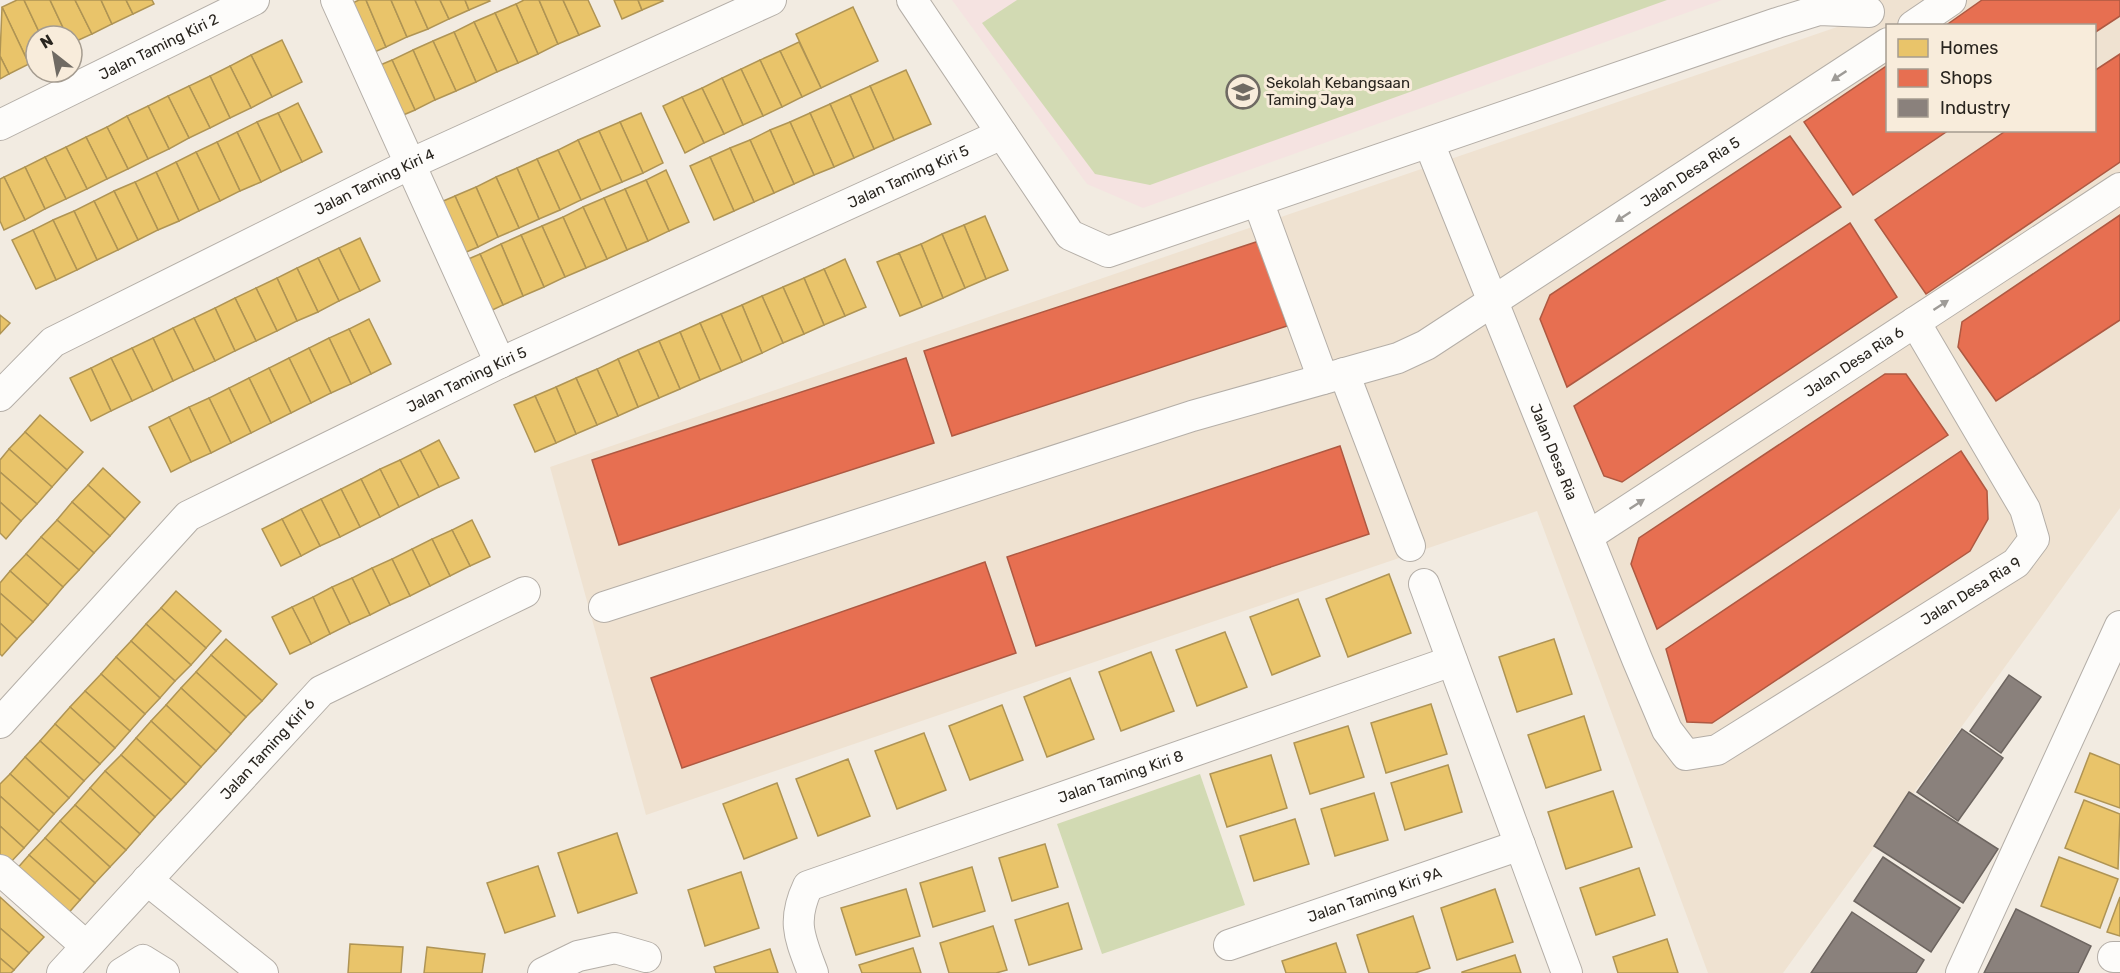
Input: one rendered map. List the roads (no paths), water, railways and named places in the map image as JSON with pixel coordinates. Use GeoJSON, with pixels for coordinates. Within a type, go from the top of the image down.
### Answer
{"type":"FeatureCollection","features":[{"type":"Feature","properties":{"kind":"street","name":"Jalan Taming Kiri 2"},"geometry":{"type":"LineString","coordinates":[[0,125],[254,0]]}},
{"type":"Feature","properties":{"kind":"street"},"geometry":{"type":"LineString","coordinates":[[336,0],[500,363]]}},
{"type":"Feature","properties":{"kind":"street","name":"Jalan Taming Kiri 4"},"geometry":{"type":"LineString","coordinates":[[0,396],[53,342],[410,164],[771,0]]}},
{"type":"Feature","properties":{"kind":"street"},"geometry":{"type":"LineString","coordinates":[[912,0],[1070,235],[1108,252],[1819,10],[1865,6],[1886,37]]}},
{"type":"Feature","properties":{"kind":"street"},"geometry":{"type":"LineString","coordinates":[[1777,23],[1803,0]]}},
{"type":"Feature","properties":{"kind":"street"},"geometry":{"type":"LineString","coordinates":[[1916,24],[1951,0]]}},
{"type":"Feature","properties":{"kind":"street","name":"Jalan Desa Ria 5"},"geometry":{"type":"LineString","coordinates":[[603,607],[1192,416],[1398,358],[1426,345],[1886,44]]}},
{"type":"Feature","properties":{"kind":"street","name":"Jalan Taming Kiri 5"},"geometry":{"type":"LineString","coordinates":[[0,723],[188,516],[500,363],[1002,134]]}},
{"type":"Feature","properties":{"kind":"street","name":"Jalan Desa Ria"},"geometry":{"type":"LineString","coordinates":[[1429,143],[1667,730],[1686,754]]}},
{"type":"Feature","properties":{"kind":"street","name":"Jalan Desa Ria 6"},"geometry":{"type":"LineString","coordinates":[[1588,536],[2120,188]]}},
{"type":"Feature","properties":{"kind":"street"},"geometry":{"type":"LineString","coordinates":[[1258,201],[1410,546]]}},
{"type":"Feature","properties":{"kind":"street","name":"Jalan Desa Ria 9"},"geometry":{"type":"LineString","coordinates":[[1686,754],[1717,750],[2016,563],[2034,539],[2025,509],[1916,322]]}},
{"type":"Feature","properties":{"kind":"street"},"geometry":{"type":"LineString","coordinates":[[1424,584],[1567,973]]}},
{"type":"Feature","properties":{"kind":"street","name":"Jalan Taming Kiri 6"},"geometry":{"type":"LineString","coordinates":[[63,973],[321,692],[525,592]]}},
{"type":"Feature","properties":{"kind":"street"},"geometry":{"type":"LineString","coordinates":[[1961,973],[2120,626]]}},
{"type":"Feature","properties":{"kind":"street","name":"Jalan Taming Kiri 8"},"geometry":{"type":"LineString","coordinates":[[813,973],[797,930],[799,905],[808,886],[1452,661]]}},
{"type":"Feature","properties":{"kind":"street","name":"Jalan Taming Kiri 9A"},"geometry":{"type":"LineString","coordinates":[[1229,945],[1520,845]]}},
{"type":"Feature","properties":{"kind":"street"},"geometry":{"type":"LineString","coordinates":[[0,870],[86,946]]}},
{"type":"Feature","properties":{"kind":"street"},"geometry":{"type":"LineString","coordinates":[[147,880],[263,973]]}},
{"type":"Feature","properties":{"kind":"street"},"geometry":{"type":"LineString","coordinates":[[543,973],[578,956],[615,948],[646,957]]}},
{"type":"Feature","properties":{"kind":"street"},"geometry":{"type":"LineString","coordinates":[[122,973],[143,960],[164,973]]}},
{"type":"Feature","properties":{"kind":"place","name":"Sekolah Kebangsaan Taming Jaya"},"geometry":{"type":"Point","coordinates":[1243,92]}}]}
